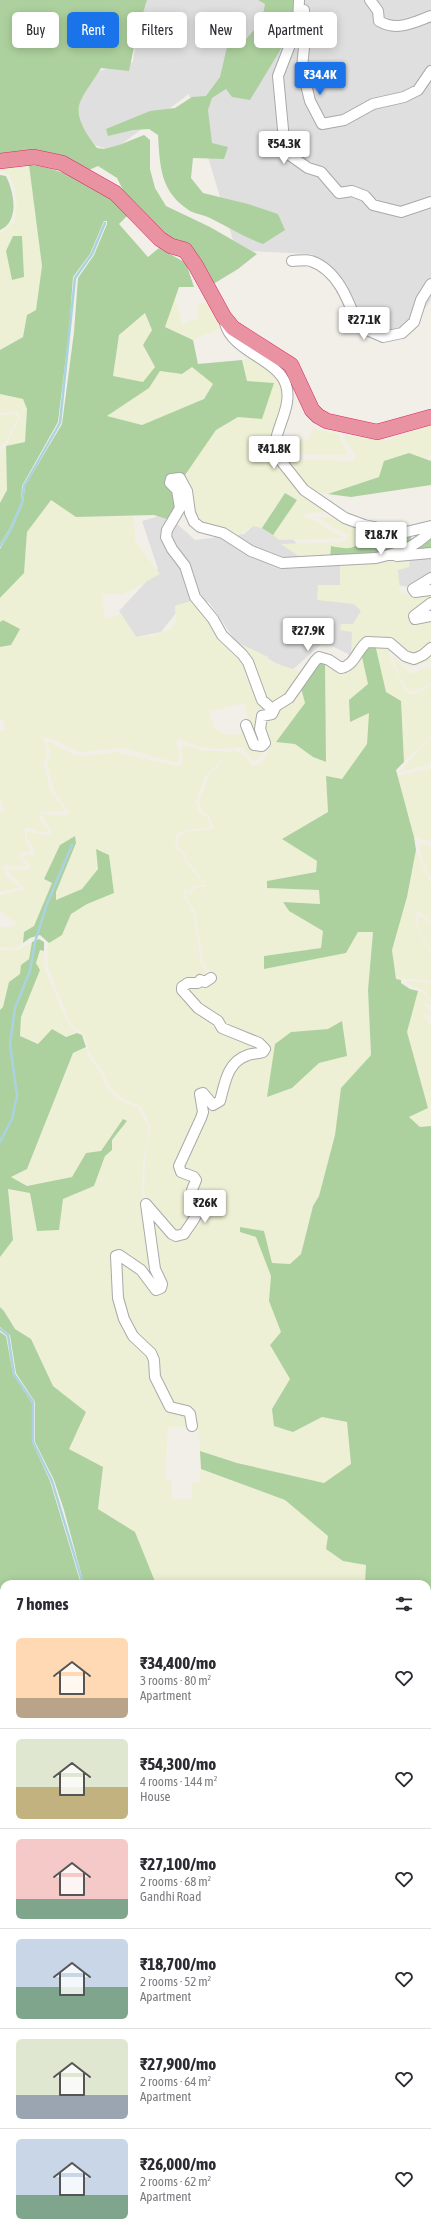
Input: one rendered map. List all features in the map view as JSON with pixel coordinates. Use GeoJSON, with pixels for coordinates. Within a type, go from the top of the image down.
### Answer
{"type":"FeatureCollection","features":[{"type":"Feature","properties":{"kind":"highway"},"geometry":{"type":"LineString","coordinates":[[0,161],[34,157],[62,163],[115,193],[160,238],[171,246],[185,250],[232,328],[292,365],[312,410],[318,416],[327,421],[377,432],[431,417]]}},
{"type":"Feature","properties":{"kind":"street"},"geometry":{"type":"LineString","coordinates":[[299,0],[298,24],[278,76],[284,140],[291,156],[308,168],[321,172],[339,193],[352,191],[365,196],[373,205],[401,212],[431,202]]}},
{"type":"Feature","properties":{"kind":"street"},"geometry":{"type":"LineString","coordinates":[[304,0],[305,37],[302,68],[310,101],[322,124],[344,120],[373,104],[404,97],[418,90],[431,71]]}},
{"type":"Feature","properties":{"kind":"street"},"geometry":{"type":"LineString","coordinates":[[370,0],[378,11],[379,21],[389,27],[407,25],[431,16]]}},
{"type":"Feature","properties":{"kind":"street"},"geometry":{"type":"LineString","coordinates":[[292,261],[310,260],[324,268],[344,291],[358,326],[383,337],[402,333],[414,322],[421,300],[431,284]]}},
{"type":"Feature","properties":{"kind":"street"},"geometry":{"type":"LineString","coordinates":[[224,317],[226,329],[232,339],[258,357],[283,379],[286,385],[284,411],[274,452],[304,490],[345,518],[364,525],[402,534],[431,526]]}},
{"type":"Feature","properties":{"kind":"street"},"geometry":{"type":"LineString","coordinates":[[273,710],[262,700],[248,662],[242,654],[222,635],[213,619],[195,597],[185,566],[172,549],[166,537],[167,530],[180,508],[177,490],[170,483],[171,479],[180,478],[185,485],[194,522],[200,527],[223,533],[251,551],[274,561],[292,564],[376,558],[402,552],[414,545],[431,531]]}},
{"type":"Feature","properties":{"kind":"street"},"geometry":{"type":"LineString","coordinates":[[392,554],[397,556],[431,553]]}},
{"type":"Feature","properties":{"kind":"street"},"geometry":{"type":"LineString","coordinates":[[431,578],[413,589],[415,592],[431,590]]}},
{"type":"Feature","properties":{"kind":"street"},"geometry":{"type":"LineString","coordinates":[[431,603],[414,616],[415,619],[431,616]]}},
{"type":"Feature","properties":{"kind":"street"},"geometry":{"type":"LineString","coordinates":[[246,725],[254,745],[262,746],[265,743],[260,729],[260,720],[262,716],[272,714],[276,706],[289,698],[319,657],[329,660],[341,668],[346,667],[352,662],[360,648],[367,642],[390,644],[405,656],[414,659],[423,655],[431,648]]}},
{"type":"Feature","properties":{"kind":"street"},"geometry":{"type":"LineString","coordinates":[[192,1426],[190,1414],[187,1411],[170,1407],[155,1377],[154,1360],[151,1353],[133,1336],[127,1327],[118,1298],[116,1256],[119,1255],[141,1270],[153,1288],[156,1290],[161,1288],[162,1284],[155,1269],[146,1204],[172,1234],[176,1236],[184,1234],[197,1216],[199,1204],[198,1199],[193,1196],[192,1190],[196,1180],[194,1177],[181,1172],[179,1166],[203,1112],[200,1094],[203,1093],[206,1095],[213,1105],[217,1104],[220,1101],[227,1074],[233,1063],[244,1056],[263,1052],[265,1049],[259,1043],[222,1028],[218,1021],[198,1008],[182,990],[182,987],[188,984],[198,983],[200,980],[205,982],[211,978]]}},
{"type":"Feature","properties":{"kind":"shaded area"},"geometry":{"type":"Polygon","coordinates":[[[141,0],[431,0],[431,300],[405,336],[385,339],[359,324],[331,272],[312,254],[248,251],[233,240],[189,94],[112,151],[71,137],[65,80],[133,62],[135,48],[187,48],[187,12],[139,12],[141,0]]]}},
{"type":"Feature","properties":{"kind":"shaded area"},"geometry":{"type":"Polygon","coordinates":[[[269,512],[313,562],[385,542],[422,538],[431,532],[431,581],[410,587],[377,582],[369,640],[350,655],[324,642],[291,671],[236,642],[209,602],[183,604],[161,632],[136,637],[119,611],[158,569],[142,521],[166,514],[195,540],[244,534],[269,512]]]}},
{"type":"Feature","properties":{"kind":"green space"},"geometry":{"type":"Polygon","coordinates":[[[0,0],[147,0],[143,12],[127,12],[127,48],[134,48],[129,71],[101,68],[80,102],[79,117],[81,123],[97,148],[104,149],[119,145],[144,135],[150,140],[150,169],[155,188],[166,206],[210,227],[257,254],[238,269],[210,286],[143,219],[123,190],[117,178],[98,166],[89,170],[0,157],[0,0]]]}},
{"type":"Feature","properties":{"kind":"green space"},"geometry":{"type":"Polygon","coordinates":[[[258,0],[296,0],[296,12],[264,12],[265,4],[258,0]]]}},
{"type":"Feature","properties":{"kind":"green space"},"geometry":{"type":"Polygon","coordinates":[[[254,30],[254,48],[281,48],[250,100],[232,97],[226,89],[212,98],[208,110],[212,143],[228,147],[224,159],[193,158],[191,178],[203,193],[248,204],[278,214],[285,230],[263,244],[210,218],[190,211],[180,204],[167,187],[164,178],[161,168],[158,135],[149,129],[133,130],[108,136],[106,129],[150,111],[175,108],[192,97],[206,96],[220,77],[227,48],[246,48],[246,39],[254,30]]]}},
{"type":"Feature","properties":{"kind":"green space"},"geometry":{"type":"Polygon","coordinates":[[[0,165],[29,165],[42,266],[36,310],[27,315],[23,337],[0,350],[0,233],[14,222],[17,208],[14,185],[9,175],[0,171],[0,165]]]}},
{"type":"Feature","properties":{"kind":"green space"},"geometry":{"type":"Polygon","coordinates":[[[29,165],[55,170],[69,175],[96,189],[129,214],[119,224],[148,257],[159,248],[186,263],[194,287],[179,287],[165,327],[193,340],[198,364],[242,360],[247,381],[274,383],[262,419],[238,417],[216,430],[183,478],[179,507],[170,520],[154,515],[76,517],[51,500],[27,532],[24,573],[0,598],[0,549],[11,531],[23,503],[25,486],[62,424],[74,332],[78,278],[94,255],[107,221],[104,221],[90,254],[73,277],[69,331],[58,422],[22,486],[21,503],[9,530],[0,544],[0,503],[7,490],[6,446],[25,442],[27,409],[23,399],[0,394],[0,350],[23,337],[27,315],[36,310],[42,266],[29,165]],[[145,313],[119,335],[113,376],[143,382],[155,367],[143,345],[152,330],[145,313]],[[192,367],[182,374],[160,371],[149,388],[107,416],[142,425],[204,399],[213,384],[192,367]]]}},
{"type":"Feature","properties":{"kind":"green space"},"geometry":{"type":"Polygon","coordinates":[[[0,175],[6,176],[11,190],[14,206],[10,220],[6,226],[0,230],[0,175]]]}},
{"type":"Feature","properties":{"kind":"green space"},"geometry":{"type":"Polygon","coordinates":[[[13,236],[22,236],[24,277],[12,280],[6,251],[13,236]]]}},
{"type":"Feature","properties":{"kind":"green space"},"geometry":{"type":"Polygon","coordinates":[[[175,297],[182,324],[198,318],[198,304],[208,301],[220,323],[219,329],[193,340],[165,327],[175,297]]]}},
{"type":"Feature","properties":{"kind":"green space"},"geometry":{"type":"Polygon","coordinates":[[[145,312],[152,330],[143,345],[155,368],[143,383],[113,376],[119,335],[145,312]]]}},
{"type":"Feature","properties":{"kind":"green space"},"geometry":{"type":"Polygon","coordinates":[[[253,356],[278,378],[284,394],[270,447],[329,512],[304,514],[305,517],[317,522],[344,538],[279,540],[273,535],[297,500],[285,493],[262,528],[253,526],[235,537],[195,520],[183,478],[216,430],[238,417],[273,383],[247,381],[242,360],[253,356]]]}},
{"type":"Feature","properties":{"kind":"green space"},"geometry":{"type":"Polygon","coordinates":[[[192,367],[213,384],[204,399],[142,425],[106,416],[149,388],[160,371],[182,374],[192,367]]]}},
{"type":"Feature","properties":{"kind":"green space"},"geometry":{"type":"Polygon","coordinates":[[[0,394],[23,399],[27,409],[25,442],[6,446],[20,417],[17,411],[0,413],[0,394]]]}},
{"type":"Feature","properties":{"kind":"green space"},"geometry":{"type":"Polygon","coordinates":[[[16,414],[18,418],[6,441],[0,448],[0,415],[16,414]]]}},
{"type":"Feature","properties":{"kind":"green space"},"geometry":{"type":"Polygon","coordinates":[[[431,424],[431,455],[427,459],[409,453],[379,477],[328,494],[304,488],[279,455],[291,459],[354,461],[355,455],[344,438],[345,435],[379,440],[390,439],[431,424]]]}},
{"type":"Feature","properties":{"kind":"green space"},"geometry":{"type":"Polygon","coordinates":[[[313,428],[338,434],[348,455],[293,454],[300,439],[308,441],[313,428]]]}},
{"type":"Feature","properties":{"kind":"green space"},"geometry":{"type":"Polygon","coordinates":[[[6,446],[7,490],[0,503],[0,451],[6,446]]]}},
{"type":"Feature","properties":{"kind":"green space"},"geometry":{"type":"Polygon","coordinates":[[[409,453],[431,461],[431,485],[351,497],[328,494],[379,477],[384,461],[409,453]]]}},
{"type":"Feature","properties":{"kind":"green space"},"geometry":{"type":"Polygon","coordinates":[[[285,493],[297,500],[273,535],[262,528],[285,493]]]}},
{"type":"Feature","properties":{"kind":"green space"},"geometry":{"type":"Polygon","coordinates":[[[51,499],[76,517],[134,516],[135,541],[160,574],[124,594],[102,594],[105,619],[121,614],[136,637],[153,636],[170,629],[176,623],[175,606],[194,600],[241,655],[269,709],[266,712],[255,711],[256,727],[251,727],[244,703],[209,712],[214,728],[226,735],[246,733],[264,746],[264,751],[257,760],[253,761],[242,747],[216,749],[197,746],[178,739],[177,742],[180,759],[176,763],[123,748],[79,752],[56,741],[43,737],[47,752],[44,765],[51,792],[66,811],[39,812],[41,822],[49,832],[41,832],[26,827],[25,837],[31,852],[21,851],[20,858],[26,865],[13,867],[5,865],[4,868],[7,877],[21,887],[0,892],[0,812],[4,810],[0,798],[0,731],[5,729],[4,720],[0,719],[0,648],[11,645],[3,620],[0,622],[0,598],[3,597],[26,554],[27,532],[51,499]]]}},
{"type":"Feature","properties":{"kind":"green space"},"geometry":{"type":"Polygon","coordinates":[[[334,514],[368,532],[359,544],[330,558],[304,560],[281,544],[343,542],[349,536],[321,519],[313,517],[332,518],[334,514]]]}},
{"type":"Feature","properties":{"kind":"green space"},"geometry":{"type":"Polygon","coordinates":[[[368,532],[411,536],[412,544],[374,556],[330,558],[331,546],[344,548],[352,547],[360,542],[368,532]]]}},
{"type":"Feature","properties":{"kind":"green space"},"geometry":{"type":"Polygon","coordinates":[[[431,536],[431,549],[407,553],[431,536]]]}},
{"type":"Feature","properties":{"kind":"green space"},"geometry":{"type":"Polygon","coordinates":[[[392,556],[410,559],[409,567],[398,570],[400,592],[412,596],[431,594],[431,600],[427,605],[409,612],[409,619],[412,623],[431,620],[431,645],[415,655],[406,653],[383,638],[351,657],[352,632],[340,630],[341,624],[353,624],[361,611],[354,604],[317,600],[318,585],[340,585],[340,562],[392,556]]]}},
{"type":"Feature","properties":{"kind":"green space"},"geometry":{"type":"Polygon","coordinates":[[[3,620],[20,629],[11,645],[0,647],[0,622],[3,620]]]}},
{"type":"Feature","properties":{"kind":"green space"},"geometry":{"type":"Polygon","coordinates":[[[228,638],[268,657],[268,661],[302,672],[290,692],[274,706],[263,698],[249,660],[228,638]]]}},
{"type":"Feature","properties":{"kind":"green space"},"geometry":{"type":"Polygon","coordinates":[[[375,644],[389,651],[392,663],[406,692],[413,695],[431,686],[431,735],[404,762],[401,701],[386,693],[375,644]]]}},
{"type":"Feature","properties":{"kind":"green space"},"geometry":{"type":"Polygon","coordinates":[[[375,644],[386,692],[401,701],[404,762],[396,770],[414,837],[416,850],[407,897],[392,950],[396,979],[401,980],[401,983],[410,989],[418,991],[407,1032],[428,1108],[409,1117],[420,1127],[431,1126],[431,1580],[365,1580],[366,1565],[343,1561],[326,1549],[328,1536],[285,1500],[201,1469],[200,1451],[237,1463],[324,1483],[351,1464],[347,1422],[322,1417],[293,1432],[274,1426],[272,1409],[290,1379],[270,1345],[281,1332],[269,1301],[271,1276],[256,1237],[240,1232],[240,1227],[264,1231],[272,1263],[290,1264],[301,1254],[313,1206],[319,1196],[335,1135],[341,1088],[371,1055],[368,990],[373,932],[358,932],[346,953],[264,969],[264,956],[321,948],[323,931],[289,911],[283,902],[320,904],[319,890],[267,888],[267,881],[316,872],[317,861],[282,839],[328,812],[326,776],[342,779],[367,744],[369,713],[350,722],[349,700],[368,684],[362,657],[363,650],[375,644]]]}},
{"type":"Feature","properties":{"kind":"green space"},"geometry":{"type":"Polygon","coordinates":[[[431,652],[431,661],[410,667],[405,665],[399,657],[431,652]]]}},
{"type":"Feature","properties":{"kind":"green space"},"geometry":{"type":"Polygon","coordinates":[[[392,654],[408,672],[412,673],[431,667],[431,684],[411,692],[407,689],[399,675],[392,654]]]}},
{"type":"Feature","properties":{"kind":"green space"},"geometry":{"type":"Polygon","coordinates":[[[362,657],[368,684],[350,700],[350,721],[369,713],[367,744],[342,779],[326,776],[328,812],[282,839],[317,861],[316,872],[267,881],[267,888],[319,889],[321,904],[283,903],[289,911],[323,931],[321,948],[264,956],[346,953],[358,932],[373,932],[368,990],[371,1055],[341,1088],[335,1135],[319,1196],[313,1206],[301,1254],[290,1264],[272,1263],[264,1231],[240,1227],[240,1232],[256,1237],[271,1276],[269,1301],[281,1332],[270,1345],[290,1379],[272,1409],[293,1432],[322,1417],[347,1422],[351,1464],[324,1483],[237,1463],[200,1451],[199,1436],[194,1426],[194,1419],[171,1406],[161,1389],[156,1359],[138,1340],[120,1302],[121,1260],[140,1272],[152,1290],[159,1277],[148,1213],[170,1236],[193,1224],[196,1186],[200,1176],[183,1168],[205,1106],[214,1109],[222,1105],[230,1076],[245,1058],[268,1054],[270,1049],[206,1012],[185,988],[214,978],[203,961],[195,912],[185,895],[186,892],[191,894],[194,888],[207,886],[186,859],[187,856],[178,847],[177,840],[180,835],[188,832],[214,828],[208,815],[201,810],[199,800],[209,775],[221,763],[226,753],[233,750],[245,755],[250,764],[253,766],[260,764],[268,754],[269,746],[263,722],[272,719],[279,708],[301,688],[305,702],[295,744],[313,757],[325,762],[325,665],[343,672],[350,671],[362,657]],[[328,1029],[291,1032],[319,1063],[347,1056],[328,1029]]]}},
{"type":"Feature","properties":{"kind":"green space"},"geometry":{"type":"Polygon","coordinates":[[[320,662],[325,665],[326,762],[313,757],[295,744],[276,742],[305,703],[301,688],[320,662]]]}},
{"type":"Feature","properties":{"kind":"green space"},"geometry":{"type":"Polygon","coordinates":[[[431,737],[431,764],[400,772],[427,740],[431,737]]]}},
{"type":"Feature","properties":{"kind":"green space"},"geometry":{"type":"Polygon","coordinates":[[[47,741],[75,755],[86,756],[115,752],[177,766],[181,765],[183,762],[182,745],[208,751],[227,751],[220,762],[206,775],[196,800],[199,812],[207,817],[211,827],[187,830],[177,834],[175,839],[176,848],[185,856],[184,860],[205,885],[193,886],[190,892],[185,889],[183,895],[193,913],[201,964],[210,978],[187,982],[189,1001],[262,1047],[244,1055],[220,1097],[200,1108],[179,1159],[192,1180],[197,1209],[179,1235],[152,1207],[144,1195],[147,1141],[151,1132],[148,1120],[140,1106],[123,1099],[108,1085],[104,1074],[90,1054],[84,1034],[71,1025],[48,968],[47,949],[49,943],[62,935],[71,914],[87,904],[114,893],[98,869],[82,889],[56,900],[56,892],[76,843],[75,836],[60,845],[44,879],[52,883],[34,926],[24,932],[23,943],[17,948],[0,947],[0,927],[9,927],[17,924],[0,911],[0,895],[25,889],[7,870],[28,869],[30,866],[23,859],[23,855],[34,855],[34,849],[27,838],[27,831],[46,835],[52,833],[41,814],[66,815],[69,812],[54,791],[47,764],[50,752],[47,741]]]}},
{"type":"Feature","properties":{"kind":"green space"},"geometry":{"type":"Polygon","coordinates":[[[431,768],[431,842],[414,837],[397,776],[431,768]]]}},
{"type":"Feature","properties":{"kind":"green space"},"geometry":{"type":"Polygon","coordinates":[[[75,836],[76,843],[56,892],[56,900],[82,889],[98,869],[96,849],[109,855],[114,893],[87,904],[71,914],[62,935],[49,943],[40,935],[30,938],[23,943],[24,932],[34,926],[52,883],[44,879],[60,845],[75,836]]]}},
{"type":"Feature","properties":{"kind":"green space"},"geometry":{"type":"Polygon","coordinates":[[[419,843],[431,846],[431,879],[422,860],[419,843]]]}},
{"type":"Feature","properties":{"kind":"green space"},"geometry":{"type":"Polygon","coordinates":[[[416,850],[431,884],[431,921],[417,911],[415,922],[431,954],[431,982],[418,979],[396,979],[392,950],[407,897],[416,850]]]}},
{"type":"Feature","properties":{"kind":"green space"},"geometry":{"type":"Polygon","coordinates":[[[417,914],[431,923],[431,951],[417,922],[417,914]]]}},
{"type":"Feature","properties":{"kind":"green space"},"geometry":{"type":"Polygon","coordinates":[[[39,939],[44,942],[44,951],[40,950],[36,963],[40,970],[21,1017],[20,1036],[38,1044],[52,1029],[66,1037],[77,1033],[82,1035],[86,1047],[73,1053],[27,1169],[11,1177],[27,1186],[72,1177],[86,1153],[101,1151],[123,1119],[127,1121],[112,1140],[112,1150],[105,1156],[94,1186],[63,1199],[59,1230],[37,1231],[30,1193],[8,1189],[13,1240],[0,1257],[0,1010],[3,1007],[9,982],[20,974],[21,965],[29,959],[32,942],[39,939]]]}},
{"type":"Feature","properties":{"kind":"green space"},"geometry":{"type":"Polygon","coordinates":[[[32,942],[29,959],[21,965],[20,974],[9,982],[3,1007],[0,1010],[0,950],[19,950],[32,942]]]}},
{"type":"Feature","properties":{"kind":"green space"},"geometry":{"type":"Polygon","coordinates":[[[40,950],[44,951],[45,969],[64,1015],[70,1026],[77,1033],[38,1044],[20,1036],[21,1017],[40,970],[36,963],[40,950]]]}},
{"type":"Feature","properties":{"kind":"green space"},"geometry":{"type":"Polygon","coordinates":[[[418,981],[431,984],[431,1000],[424,991],[404,982],[418,981]]]}},
{"type":"Feature","properties":{"kind":"green space"},"geometry":{"type":"Polygon","coordinates":[[[418,991],[424,993],[431,1002],[431,1005],[423,1004],[431,1013],[431,1016],[423,1014],[431,1026],[431,1107],[426,1104],[407,1032],[418,991]]]}},
{"type":"Feature","properties":{"kind":"green space"},"geometry":{"type":"Polygon","coordinates":[[[342,1021],[347,1056],[319,1063],[292,1088],[267,1097],[275,1044],[291,1032],[328,1029],[342,1021]]]}},
{"type":"Feature","properties":{"kind":"green space"},"geometry":{"type":"Polygon","coordinates":[[[86,1047],[88,1055],[102,1076],[106,1087],[119,1100],[138,1108],[149,1127],[143,1162],[142,1195],[158,1284],[121,1253],[117,1299],[146,1350],[159,1392],[186,1413],[190,1427],[168,1427],[165,1478],[172,1480],[172,1499],[192,1499],[192,1483],[199,1482],[201,1469],[285,1500],[328,1536],[343,1561],[366,1565],[365,1580],[154,1580],[135,1532],[98,1509],[103,1467],[69,1449],[86,1412],[53,1386],[31,1339],[15,1329],[0,1307],[0,1257],[13,1239],[8,1189],[30,1193],[37,1231],[63,1199],[94,1186],[105,1156],[112,1150],[112,1140],[127,1121],[123,1119],[101,1151],[86,1153],[72,1177],[27,1186],[11,1177],[27,1169],[73,1053],[86,1047]]]}},
{"type":"Feature","properties":{"kind":"green space"},"geometry":{"type":"Polygon","coordinates":[[[428,1108],[431,1109],[431,1126],[420,1127],[409,1117],[428,1108]]]}},
{"type":"Feature","properties":{"kind":"green space"},"geometry":{"type":"Polygon","coordinates":[[[0,1307],[15,1329],[31,1339],[53,1386],[86,1412],[69,1449],[103,1467],[98,1509],[135,1532],[154,1580],[83,1580],[64,1510],[54,1480],[35,1442],[35,1402],[16,1373],[10,1335],[0,1327],[0,1307]]]}},
{"type":"Feature","properties":{"kind":"green space"},"geometry":{"type":"Polygon","coordinates":[[[0,1332],[6,1336],[13,1374],[32,1403],[32,1442],[50,1481],[80,1580],[0,1580],[0,1332]]]}},
{"type":"Feature","properties":{"kind":"waterway"},"geometry":{"type":"LineString","coordinates":[[0,546],[10,531],[22,502],[24,486],[60,423],[75,278],[92,254],[105,223]]}},
{"type":"Feature","properties":{"kind":"waterway"},"geometry":{"type":"LineString","coordinates":[[0,1142],[12,1119],[17,1096],[10,1044],[15,1008],[30,971],[35,942],[47,904],[72,845]]}},
{"type":"Feature","properties":{"kind":"waterway"},"geometry":{"type":"LineString","coordinates":[[0,1329],[8,1335],[14,1374],[33,1402],[33,1442],[52,1481],[82,1580]]}}]}
